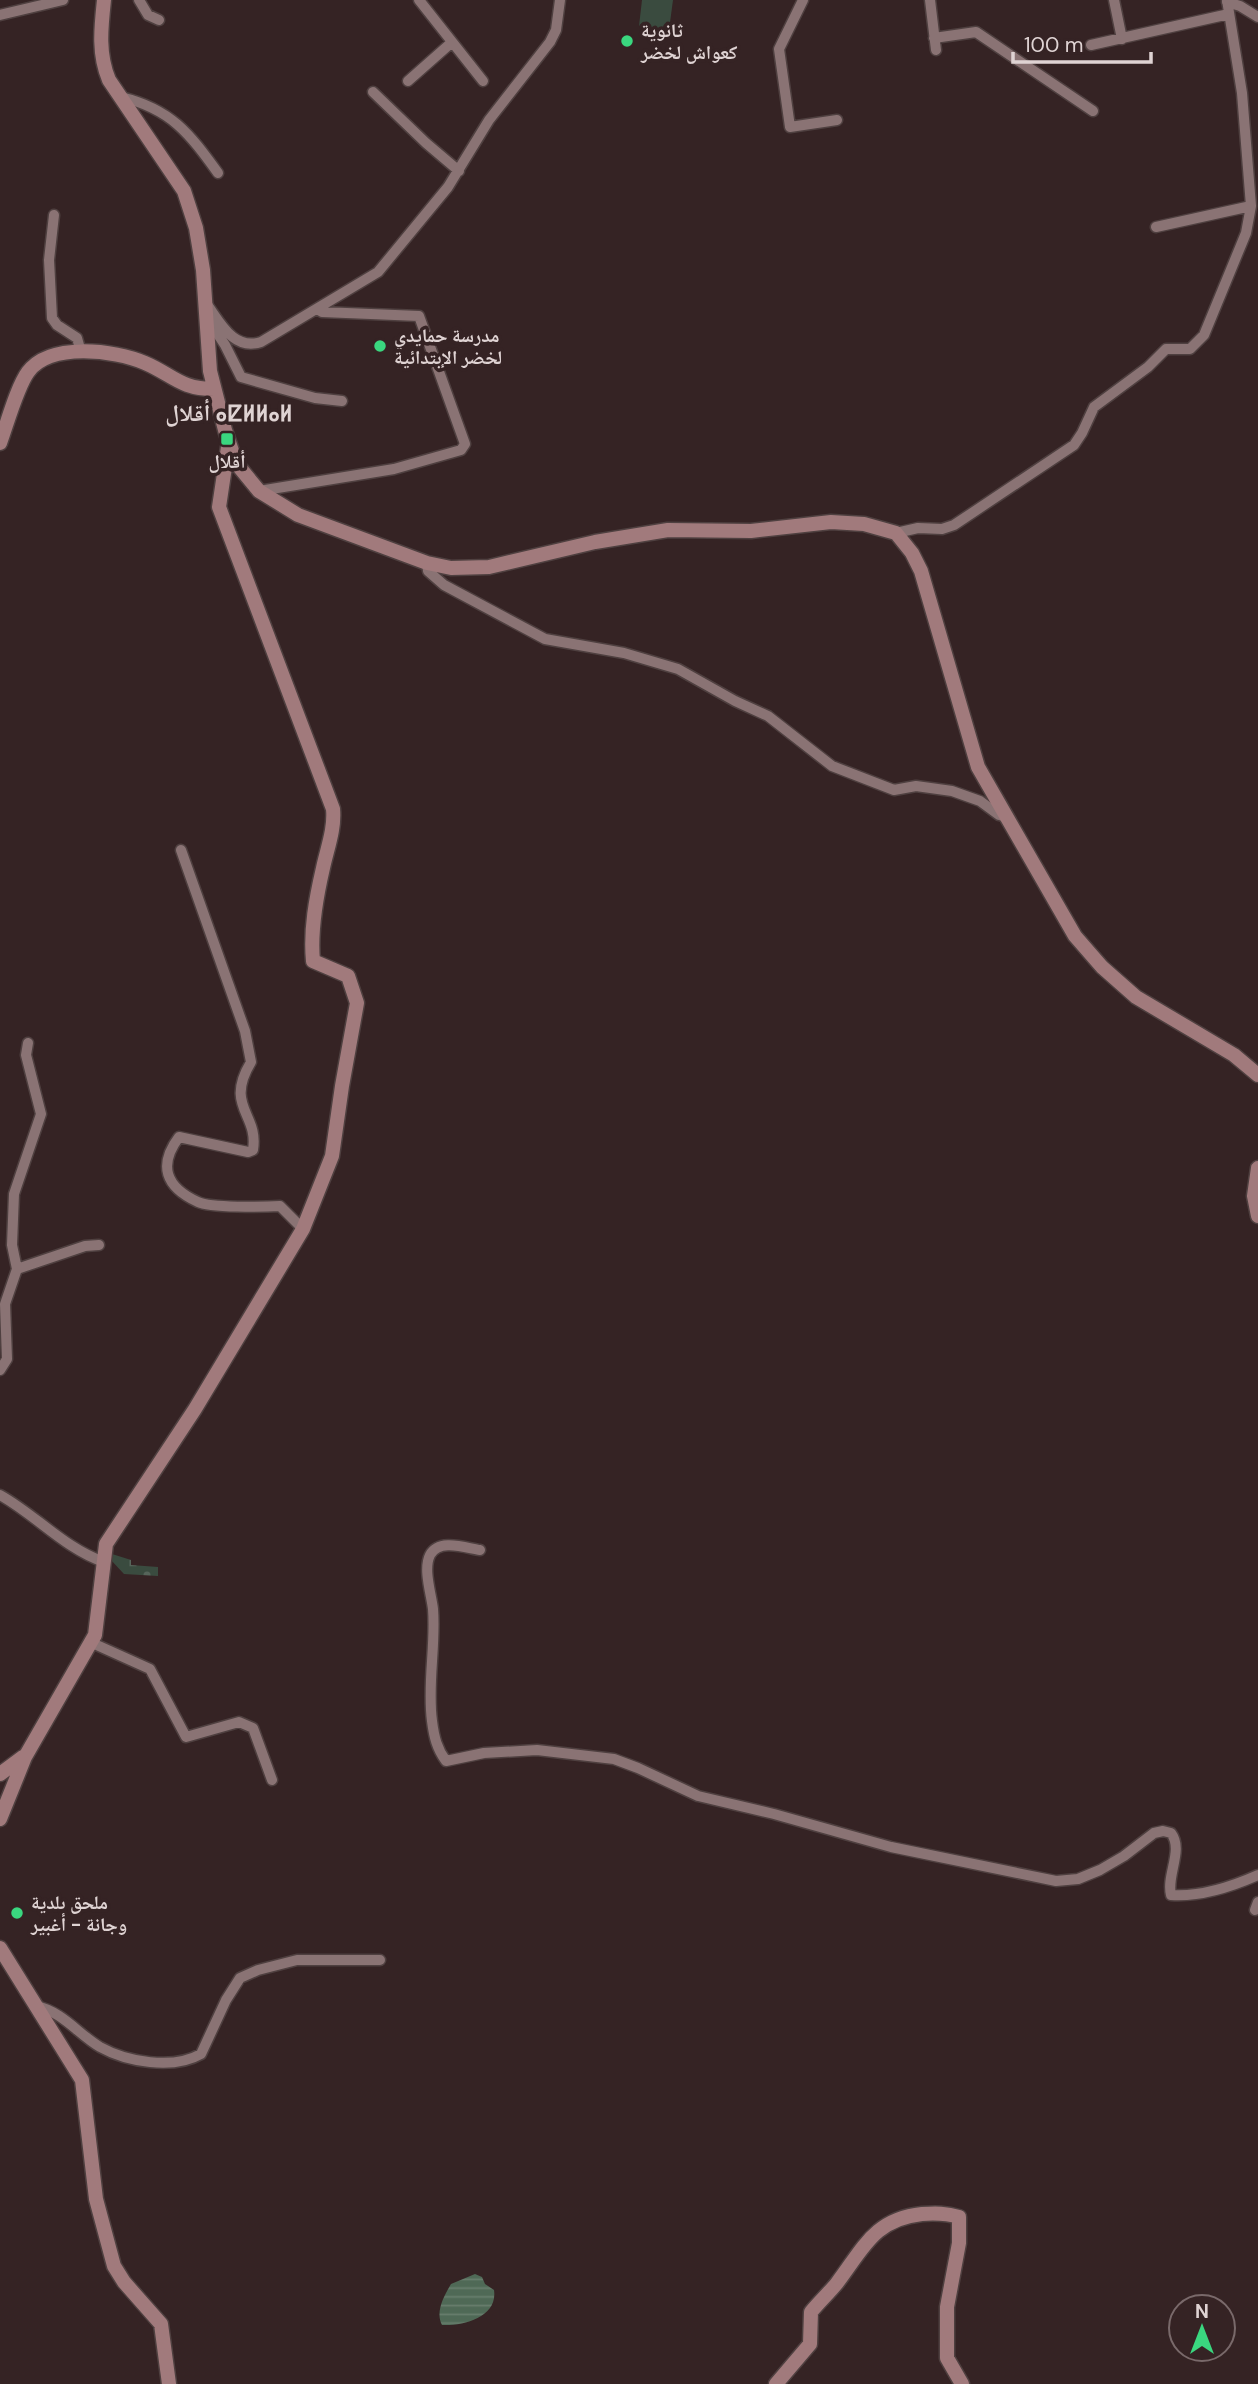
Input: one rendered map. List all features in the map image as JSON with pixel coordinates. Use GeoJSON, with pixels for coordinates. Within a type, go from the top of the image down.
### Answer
{"type":"FeatureCollection","features":[{"type":"Feature","properties":{"kind":"street"},"geometry":{"type":"LineString","coordinates":[[0,15],[63,0]]}},
{"type":"Feature","properties":{"kind":"street"},"geometry":{"type":"LineString","coordinates":[[104,0],[101,26],[104,67],[184,191],[196,228],[214,388],[236,463],[259,491],[298,515],[427,563],[451,568],[489,567],[594,541],[668,530],[751,531],[844,522],[864,524],[895,534],[912,553],[921,571],[978,767],[1075,936],[1102,967],[1136,997],[1234,1055],[1258,1075]]}},
{"type":"Feature","properties":{"kind":"street"},"geometry":{"type":"LineString","coordinates":[[139,0],[148,15],[159,20]]}},
{"type":"Feature","properties":{"kind":"street"},"geometry":{"type":"LineString","coordinates":[[419,0],[483,80]]}},
{"type":"Feature","properties":{"kind":"street"},"geometry":{"type":"LineString","coordinates":[[206,303],[233,339],[251,345],[261,342],[379,272],[459,171],[489,120],[550,42],[556,30],[560,0]]}},
{"type":"Feature","properties":{"kind":"street"},"geometry":{"type":"LineString","coordinates":[[803,0],[779,49],[790,128],[837,120]]}},
{"type":"Feature","properties":{"kind":"street"},"geometry":{"type":"LineString","coordinates":[[930,0],[936,50]]}},
{"type":"Feature","properties":{"kind":"street"},"geometry":{"type":"LineString","coordinates":[[1114,0],[1122,39]]}},
{"type":"Feature","properties":{"kind":"street"},"geometry":{"type":"LineString","coordinates":[[895,534],[919,528],[954,526],[1074,445],[1094,407],[1148,367],[1161,352],[1166,349],[1190,349],[1199,343],[1246,233],[1251,206],[1242,93],[1228,5]]}},
{"type":"Feature","properties":{"kind":"street"},"geometry":{"type":"LineString","coordinates":[[1091,45],[1122,39],[1228,5],[1240,6],[1258,17]]}},
{"type":"Feature","properties":{"kind":"street"},"geometry":{"type":"LineString","coordinates":[[934,38],[976,32],[1093,111]]}},
{"type":"Feature","properties":{"kind":"street"},"geometry":{"type":"LineString","coordinates":[[408,80],[451,43]]}},
{"type":"Feature","properties":{"kind":"street"},"geometry":{"type":"LineString","coordinates":[[373,92],[459,171]]}},
{"type":"Feature","properties":{"kind":"street"},"geometry":{"type":"LineString","coordinates":[[121,97],[152,106],[173,119],[198,145],[218,173]]}},
{"type":"Feature","properties":{"kind":"street"},"geometry":{"type":"LineString","coordinates":[[1156,226],[1251,206]]}},
{"type":"Feature","properties":{"kind":"street"},"geometry":{"type":"LineString","coordinates":[[54,215],[49,260],[52,318],[57,325],[77,338],[81,352]]}},
{"type":"Feature","properties":{"kind":"street"},"geometry":{"type":"LineString","coordinates":[[259,491],[394,469],[461,450],[465,444],[419,316],[322,312],[317,309]]}},
{"type":"Feature","properties":{"kind":"street"},"geometry":{"type":"LineString","coordinates":[[207,318],[225,345],[241,377],[315,398],[342,401]]}},
{"type":"Feature","properties":{"kind":"street"},"geometry":{"type":"LineString","coordinates":[[0,443],[25,375],[33,365],[64,352],[119,356],[144,363],[196,389],[214,388]]}},
{"type":"Feature","properties":{"kind":"street"},"geometry":{"type":"LineString","coordinates":[[0,1819],[25,1757],[94,1635],[106,1545],[195,1409],[303,1229],[332,1156],[357,1003],[348,976],[313,961],[311,938],[334,821],[333,809],[219,507],[229,442]]}},
{"type":"Feature","properties":{"kind":"street"},"geometry":{"type":"LineString","coordinates":[[427,563],[428,571],[444,585],[545,639],[624,653],[678,669],[768,716],[832,766],[894,790],[916,786],[953,791],[1007,817]]}},
{"type":"Feature","properties":{"kind":"street"},"geometry":{"type":"LineString","coordinates":[[181,850],[245,1031],[251,1062],[242,1077],[239,1094],[255,1137],[253,1150],[248,1152],[180,1137],[169,1151],[166,1168],[173,1185],[199,1203],[280,1206],[303,1229]]}},
{"type":"Feature","properties":{"kind":"street"},"geometry":{"type":"LineString","coordinates":[[0,1370],[7,1359],[5,1304],[17,1269],[12,1245],[14,1194],[41,1114],[26,1055],[28,1043]]}},
{"type":"Feature","properties":{"kind":"street"},"geometry":{"type":"LineString","coordinates":[[1258,1168],[1254,1196],[1258,1216]]}},
{"type":"Feature","properties":{"kind":"street"},"geometry":{"type":"LineString","coordinates":[[17,1269],[85,1246],[99,1245]]}},
{"type":"Feature","properties":{"kind":"street"},"geometry":{"type":"LineString","coordinates":[[2,1494],[86,1556],[104,1562]]}},
{"type":"Feature","properties":{"kind":"street"},"geometry":{"type":"LineString","coordinates":[[480,1550],[448,1545],[438,1548],[430,1555],[428,1567],[433,1622],[429,1698],[438,1749],[446,1761],[484,1753],[537,1750],[614,1759],[698,1797],[787,1817],[891,1847],[1056,1881],[1078,1879],[1100,1870],[1154,1833],[1163,1831],[1171,1832],[1176,1846],[1170,1878],[1171,1895],[1208,1892],[1258,1875]]}},
{"type":"Feature","properties":{"kind":"street"},"geometry":{"type":"LineString","coordinates":[[90,1642],[150,1669],[186,1737],[239,1722],[253,1728],[272,1780]]}},
{"type":"Feature","properties":{"kind":"street"},"geometry":{"type":"LineString","coordinates":[[0,1774],[25,1757]]}},
{"type":"Feature","properties":{"kind":"street"},"geometry":{"type":"LineString","coordinates":[[0,1948],[82,2080],[96,2199],[114,2266],[124,2282],[161,2325],[169,2384]]}},
{"type":"Feature","properties":{"kind":"street"},"geometry":{"type":"LineString","coordinates":[[36,2006],[58,2015],[100,2047],[130,2059],[167,2062],[194,2058],[201,2054],[240,1978],[297,1960],[380,1960]]}},
{"type":"Feature","properties":{"kind":"street"},"geometry":{"type":"LineString","coordinates":[[776,2384],[810,2344],[810,2312],[836,2285],[863,2245],[883,2226],[906,2216],[944,2213],[959,2217],[959,2243],[947,2307],[947,2358],[962,2384]]}},
{"type":"Feature","properties":{"kind":"green space"},"geometry":{"type":"Polygon","coordinates":[[[642,0],[673,0],[669,30],[639,26],[642,0]]]}},
{"type":"Feature","properties":{"kind":"green space"},"geometry":{"type":"Polygon","coordinates":[[[112,1554],[131,1560],[131,1565],[158,1567],[158,1576],[124,1574],[111,1560],[112,1554]]]}},
{"type":"Feature","properties":{"kind":"shaded area"},"geometry":{"type":"Polygon","coordinates":[[[475,2274],[482,2277],[485,2284],[494,2290],[491,2307],[478,2318],[460,2324],[442,2325],[440,2309],[451,2284],[475,2274]]]}},
{"type":"Feature","properties":{"kind":"place","name":"ثانوية كعواش لخضر"},"geometry":{"type":"Point","coordinates":[627,41]}},
{"type":"Feature","properties":{"kind":"place","name":"مدرسة حمايدي لخضر الإبتدائية"},"geometry":{"type":"Point","coordinates":[380,346]}},
{"type":"Feature","properties":{"kind":"place","name":"أقلال"},"geometry":{"type":"Point","coordinates":[227,439]}},
{"type":"Feature","properties":{"kind":"place","name":"ملحق بلدية وجانة - أغبير"},"geometry":{"type":"Point","coordinates":[17,1913]}},
{"type":"Feature","properties":{"kind":"district","name":"أقلال ⴰⵇⵍⵍⴰⵍ"},"geometry":{"type":"Point","coordinates":[229,413]}}]}
